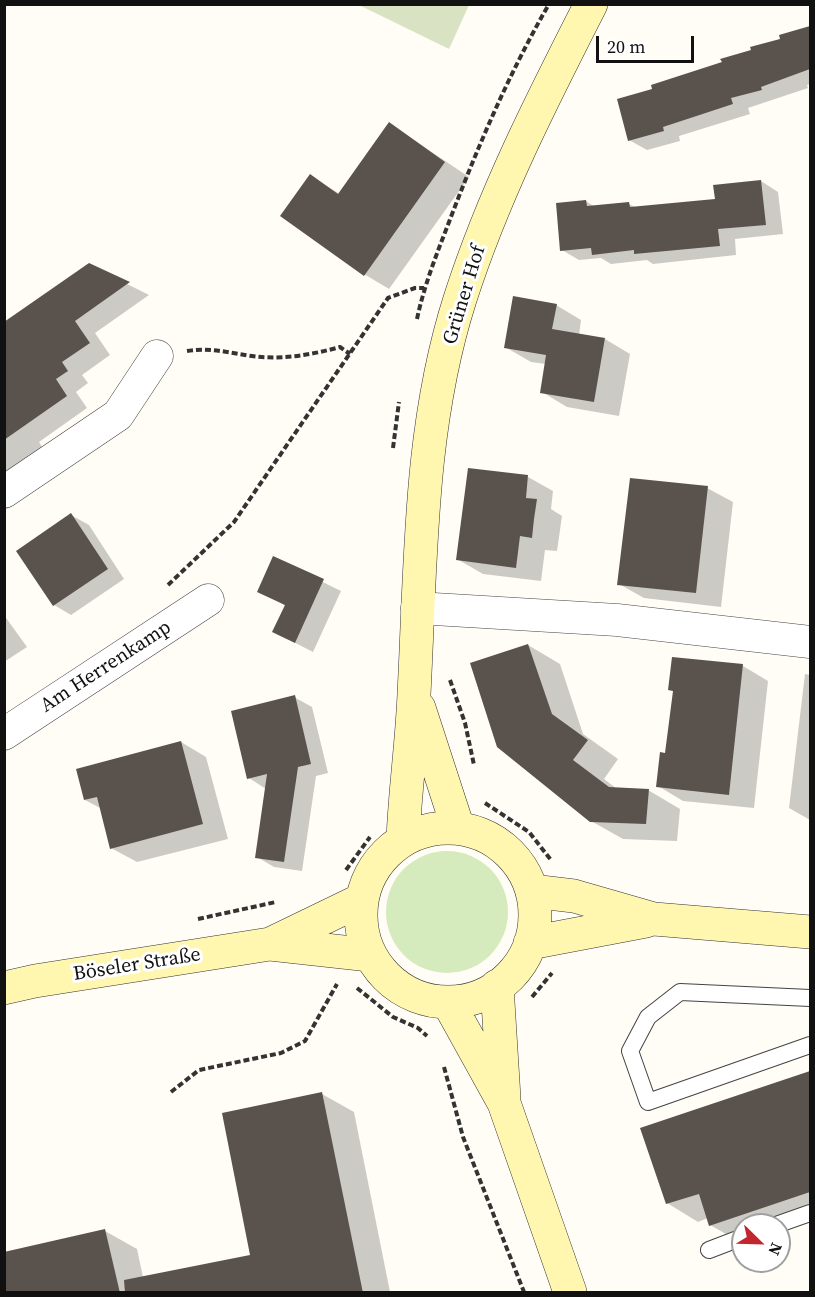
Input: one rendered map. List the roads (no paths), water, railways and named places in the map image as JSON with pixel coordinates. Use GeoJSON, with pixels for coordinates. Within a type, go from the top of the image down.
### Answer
{"type":"FeatureCollection","features":[{"type":"Feature","properties":{"kind":"main road","name":"Grüner Hof"},"geometry":{"type":"LineString","coordinates":[[388,837],[405,794],[414,694],[420,539],[433,413],[460,300],[502,184],[591,4]]}},
{"type":"Feature","properties":{"kind":"main road","name":"Grüner Hof"},"geometry":{"type":"LineString","coordinates":[[414,694],[458,828]]}},
{"type":"Feature","properties":{"kind":"main road"},"geometry":{"type":"LineString","coordinates":[[458,828],[483,835],[505,848],[522,868],[532,891],[535,917],[530,942],[518,967],[497,986],[474,998],[448,1002],[424,999],[402,990],[384,975],[370,955],[352,887],[369,876],[384,855],[388,837],[430,829],[458,828]]}},
{"type":"Feature","properties":{"kind":"main road","name":"Böseler Straße"},"geometry":{"type":"LineString","coordinates":[[270,944],[352,887]]}},
{"type":"Feature","properties":{"kind":"main road"},"geometry":{"type":"LineString","coordinates":[[532,891],[574,896],[654,919],[810,932]]}},
{"type":"Feature","properties":{"kind":"main road"},"geometry":{"type":"LineString","coordinates":[[530,942],[654,919]]}},
{"type":"Feature","properties":{"kind":"main road","name":"Böseler Straße"},"geometry":{"type":"LineString","coordinates":[[4,988],[35,981],[270,944],[370,955]]}},
{"type":"Feature","properties":{"kind":"main road"},"geometry":{"type":"LineString","coordinates":[[497,986],[504,1102],[570,1293]]}},
{"type":"Feature","properties":{"kind":"main road"},"geometry":{"type":"LineString","coordinates":[[448,1002],[452,1043],[504,1102]]}},
{"type":"Feature","properties":{"kind":"street"},"geometry":{"type":"LineString","coordinates":[[4,492],[118,415],[157,356]]}},
{"type":"Feature","properties":{"kind":"street","name":"Am Herrenkamp"},"geometry":{"type":"LineString","coordinates":[[4,734],[208,600]]}},
{"type":"Feature","properties":{"kind":"street"},"geometry":{"type":"LineString","coordinates":[[417,608],[616,620],[810,642]]}},
{"type":"Feature","properties":{"kind":"lane"},"geometry":{"type":"LineString","coordinates":[[810,998],[680,992],[648,1017],[630,1052],[648,1102],[810,1046]]}},
{"type":"Feature","properties":{"kind":"lane"},"geometry":{"type":"LineString","coordinates":[[791,1220],[810,1213]]}},
{"type":"Feature","properties":{"kind":"lane"},"geometry":{"type":"LineString","coordinates":[[709,1250],[731,1242]]}}]}
